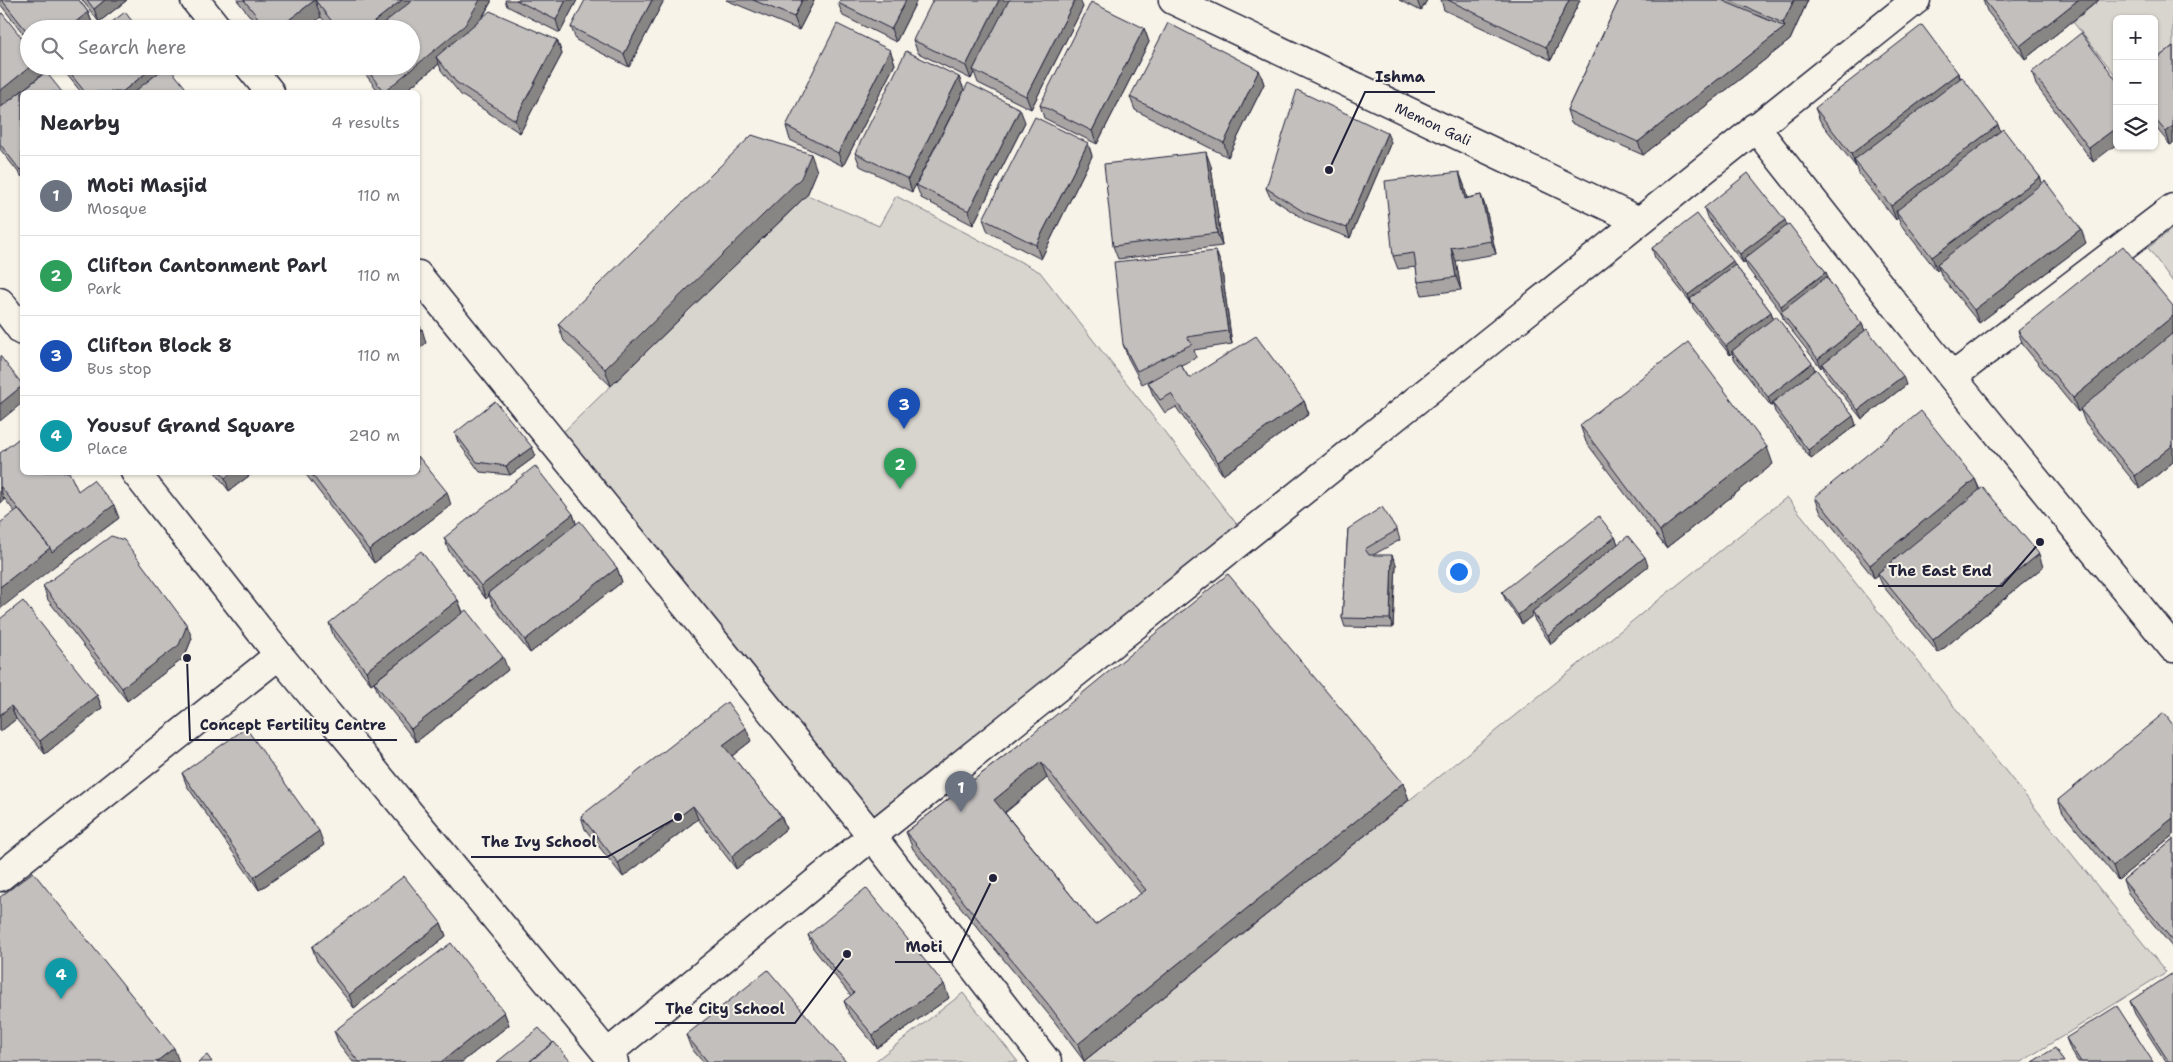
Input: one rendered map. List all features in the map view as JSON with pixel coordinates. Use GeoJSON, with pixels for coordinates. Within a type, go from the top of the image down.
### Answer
{"type":"FeatureCollection","features":[{"type":"Feature","properties":{"kind":"street"},"geometry":{"type":"LineString","coordinates":[[195,0],[211,20]]}},
{"type":"Feature","properties":{"kind":"street","name":"Memon Gali"},"geometry":{"type":"LineString","coordinates":[[1173,0],[1639,222]]}},
{"type":"Feature","properties":{"kind":"street"},"geometry":{"type":"LineString","coordinates":[[136,475],[279,656],[610,1058],[872,836],[1755,127],[1916,0]]}},
{"type":"Feature","properties":{"kind":"street"},"geometry":{"type":"LineString","coordinates":[[256,75],[268,90]]}},
{"type":"Feature","properties":{"kind":"street"},"geometry":{"type":"LineString","coordinates":[[1755,127],[1952,377],[2173,648]]}},
{"type":"Feature","properties":{"kind":"street"},"geometry":{"type":"LineString","coordinates":[[1952,377],[2173,208]]}},
{"type":"Feature","properties":{"kind":"street"},"geometry":{"type":"LineString","coordinates":[[420,277],[872,836],[1047,1062]]}},
{"type":"Feature","properties":{"kind":"street"},"geometry":{"type":"LineString","coordinates":[[0,302],[20,328]]}},
{"type":"Feature","properties":{"kind":"street"},"geometry":{"type":"LineString","coordinates":[[0,877],[279,656]]}},
{"type":"Feature","properties":{"kind":"shaded area"},"geometry":{"type":"Polygon","coordinates":[[[2099,0],[2173,0],[2173,63],[2158,75],[2158,15],[2113,15],[2113,72],[2073,22],[2099,0]]]}},
{"type":"Feature","properties":{"kind":"shaded area"},"geometry":{"type":"Polygon","coordinates":[[[807,195],[879,226],[896,196],[1040,272],[1246,536],[872,836],[553,442],[807,195]]]}},
{"type":"Feature","properties":{"kind":"shaded area"},"geometry":{"type":"Polygon","coordinates":[[[2173,228],[2173,282],[2148,248],[2173,228]]]}},
{"type":"Feature","properties":{"kind":"shaded area"},"geometry":{"type":"Polygon","coordinates":[[[1787,497],[2166,972],[2021,1062],[1083,1062],[1787,497]]]}},
{"type":"Feature","properties":{"kind":"shaded area"},"geometry":{"type":"Polygon","coordinates":[[[963,993],[1018,1062],[874,1062],[963,993]]]}},
{"type":"Feature","properties":{"kind":"building"},"geometry":{"type":"Polygon","coordinates":[[[2,0],[79,0],[88,12],[78,20],[20,20],[20,23],[2,0]]]}},
{"type":"Feature","properties":{"kind":"building"},"geometry":{"type":"Polygon","coordinates":[[[87,0],[105,0],[94,9],[87,0]]]}},
{"type":"Feature","properties":{"kind":"building"},"geometry":{"type":"Polygon","coordinates":[[[244,0],[315,0],[289,20],[260,20],[244,0]]]}},
{"type":"Feature","properties":{"kind":"building"},"geometry":{"type":"Polygon","coordinates":[[[315,0],[402,0],[376,20],[331,20],[315,0]]]}},
{"type":"Feature","properties":{"kind":"building"},"geometry":{"type":"Polygon","coordinates":[[[413,0],[480,0],[465,25],[420,62],[420,20],[387,20],[413,0]]]}},
{"type":"Feature","properties":{"kind":"building"},"geometry":{"type":"Polygon","coordinates":[[[516,0],[566,0],[556,20],[516,0]]]}},
{"type":"Feature","properties":{"kind":"building"},"geometry":{"type":"Polygon","coordinates":[[[585,0],[652,0],[624,54],[571,27],[585,0]]]}},
{"type":"Feature","properties":{"kind":"building"},"geometry":{"type":"Polygon","coordinates":[[[753,0],[802,0],[794,17],[753,0]]]}},
{"type":"Feature","properties":{"kind":"building"},"geometry":{"type":"Polygon","coordinates":[[[840,0],[906,0],[891,29],[838,3],[840,0]]]}},
{"type":"Feature","properties":{"kind":"building"},"geometry":{"type":"Polygon","coordinates":[[[933,0],[999,0],[966,66],[913,40],[933,0]]]}},
{"type":"Feature","properties":{"kind":"building"},"geometry":{"type":"Polygon","coordinates":[[[1009,0],[1075,0],[1026,96],[973,70],[1009,0]]]}},
{"type":"Feature","properties":{"kind":"building"},"geometry":{"type":"Polygon","coordinates":[[[1448,0],[1569,0],[1546,47],[1448,0]]]}},
{"type":"Feature","properties":{"kind":"building"},"geometry":{"type":"Polygon","coordinates":[[[1619,0],[1721,0],[1785,27],[1638,142],[1567,110],[1619,0]]]}},
{"type":"Feature","properties":{"kind":"building"},"geometry":{"type":"Polygon","coordinates":[[[1729,0],[1794,0],[1783,23],[1729,0]]]}},
{"type":"Feature","properties":{"kind":"building"},"geometry":{"type":"Polygon","coordinates":[[[1984,0],[2078,0],[2020,46],[1984,0]]]}},
{"type":"Feature","properties":{"kind":"building"},"geometry":{"type":"Polygon","coordinates":[[[1091,2],[1144,28],[1092,131],[1040,105],[1091,2]]]}},
{"type":"Feature","properties":{"kind":"building"},"geometry":{"type":"Polygon","coordinates":[[[490,11],[557,40],[515,120],[456,82],[436,57],[490,11]]]}},
{"type":"Feature","properties":{"kind":"building"},"geometry":{"type":"Polygon","coordinates":[[[125,12],[131,20],[115,20],[125,12]]]}},
{"type":"Feature","properties":{"kind":"building"},"geometry":{"type":"Polygon","coordinates":[[[2,13],[20,36],[20,75],[0,91],[0,14],[2,13]]]}},
{"type":"Feature","properties":{"kind":"building"},"geometry":{"type":"Polygon","coordinates":[[[1168,23],[1259,70],[1224,143],[1130,97],[1168,23]]]}},
{"type":"Feature","properties":{"kind":"building"},"geometry":{"type":"Polygon","coordinates":[[[837,24],[890,50],[838,153],[786,126],[837,24]]]}},
{"type":"Feature","properties":{"kind":"building"},"geometry":{"type":"Polygon","coordinates":[[[1922,25],[1958,73],[1851,154],[1815,108],[1922,25]]]}},
{"type":"Feature","properties":{"kind":"building"},"geometry":{"type":"Polygon","coordinates":[[[2081,33],[2113,76],[2113,130],[2089,148],[2032,72],[2081,33]]]}},
{"type":"Feature","properties":{"kind":"building"},"geometry":{"type":"Polygon","coordinates":[[[2173,46],[2173,126],[2166,132],[2158,123],[2158,58],[2173,46]]]}},
{"type":"Feature","properties":{"kind":"building"},"geometry":{"type":"Polygon","coordinates":[[[906,51],[959,77],[908,179],[855,153],[906,51]]]}},
{"type":"Feature","properties":{"kind":"building"},"geometry":{"type":"Polygon","coordinates":[[[42,75],[48,75],[60,90],[23,90],[42,75]]]}},
{"type":"Feature","properties":{"kind":"building"},"geometry":{"type":"Polygon","coordinates":[[[71,75],[144,75],[125,90],[83,90],[71,75]]]}},
{"type":"Feature","properties":{"kind":"building"},"geometry":{"type":"Polygon","coordinates":[[[156,75],[175,75],[187,90],[137,90],[156,75]]]}},
{"type":"Feature","properties":{"kind":"building"},"geometry":{"type":"Polygon","coordinates":[[[371,75],[405,75],[386,90],[382,90],[371,75]]]}},
{"type":"Feature","properties":{"kind":"building"},"geometry":{"type":"Polygon","coordinates":[[[1962,77],[1998,125],[1891,206],[1854,160],[1962,77]]]}},
{"type":"Feature","properties":{"kind":"building"},"geometry":{"type":"Polygon","coordinates":[[[968,83],[1020,109],[969,211],[916,185],[968,83]]]}},
{"type":"Feature","properties":{"kind":"building"},"geometry":{"type":"Polygon","coordinates":[[[1297,90],[1387,133],[1347,228],[1304,212],[1266,188],[1297,90]]]}},
{"type":"Feature","properties":{"kind":"building"},"geometry":{"type":"Polygon","coordinates":[[[20,92],[20,170],[0,144],[0,108],[20,92]]]}},
{"type":"Feature","properties":{"kind":"building"},"geometry":{"type":"Polygon","coordinates":[[[1035,117],[1088,143],[1036,245],[983,219],[1035,117]]]}},
{"type":"Feature","properties":{"kind":"building"},"geometry":{"type":"Polygon","coordinates":[[[2003,129],[2040,177],[1932,257],[1896,211],[2003,129]]]}},
{"type":"Feature","properties":{"kind":"building"},"geometry":{"type":"Polygon","coordinates":[[[752,135],[811,154],[801,178],[605,369],[558,324],[752,135]]]}},
{"type":"Feature","properties":{"kind":"building"},"geometry":{"type":"Polygon","coordinates":[[[1206,152],[1217,233],[1113,246],[1104,164],[1206,152]]]}},
{"type":"Feature","properties":{"kind":"building"},"geometry":{"type":"Polygon","coordinates":[[[1459,172],[1465,199],[1481,195],[1491,241],[1451,248],[1456,277],[1418,282],[1414,253],[1393,256],[1385,181],[1459,172]]]}},
{"type":"Feature","properties":{"kind":"building"},"geometry":{"type":"Polygon","coordinates":[[[1748,173],[1785,220],[1740,254],[1704,208],[1748,173]]]}},
{"type":"Feature","properties":{"kind":"building"},"geometry":{"type":"Polygon","coordinates":[[[2045,181],[2081,229],[1974,310],[1937,264],[2045,181]]]}},
{"type":"Feature","properties":{"kind":"building"},"geometry":{"type":"Polygon","coordinates":[[[1697,214],[1733,261],[1688,295],[1652,248],[1697,214]]]}},
{"type":"Feature","properties":{"kind":"building"},"geometry":{"type":"Polygon","coordinates":[[[1789,224],[1826,272],[1781,306],[1744,259],[1789,224]]]}},
{"type":"Feature","properties":{"kind":"building"},"geometry":{"type":"Polygon","coordinates":[[[2123,246],[2173,306],[2173,316],[2073,398],[2018,331],[2123,246]]]}},
{"type":"Feature","properties":{"kind":"building"},"geometry":{"type":"Polygon","coordinates":[[[1216,251],[1228,331],[1187,337],[1192,344],[1137,371],[1123,344],[1114,262],[1216,251]]]}},
{"type":"Feature","properties":{"kind":"building"},"geometry":{"type":"Polygon","coordinates":[[[1735,265],[1771,312],[1726,346],[1690,299],[1735,265]]]}},
{"type":"Feature","properties":{"kind":"building"},"geometry":{"type":"Polygon","coordinates":[[[1826,277],[1862,324],[1818,359],[1781,312],[1826,277]]]}},
{"type":"Feature","properties":{"kind":"building"},"geometry":{"type":"Polygon","coordinates":[[[1776,316],[1812,363],[1768,397],[1732,351],[1776,316]]]}},
{"type":"Feature","properties":{"kind":"building"},"geometry":{"type":"Polygon","coordinates":[[[1867,329],[1903,376],[1858,410],[1822,364],[1867,329]]]}},
{"type":"Feature","properties":{"kind":"building"},"geometry":{"type":"Polygon","coordinates":[[[2173,333],[2173,445],[2135,476],[2080,409],[2173,333]]]}},
{"type":"Feature","properties":{"kind":"building"},"geometry":{"type":"Polygon","coordinates":[[[1256,336],[1304,401],[1218,462],[1171,394],[1160,400],[1148,382],[1180,364],[1189,378],[1256,336]]]}},
{"type":"Feature","properties":{"kind":"building"},"geometry":{"type":"Polygon","coordinates":[[[1688,342],[1767,447],[1660,531],[1580,425],[1688,342]]]}},
{"type":"Feature","properties":{"kind":"building"},"geometry":{"type":"Polygon","coordinates":[[[0,356],[20,381],[20,388],[0,404],[0,356]]]}},
{"type":"Feature","properties":{"kind":"building"},"geometry":{"type":"Polygon","coordinates":[[[1816,369],[1853,416],[1808,450],[1772,403],[1816,369]]]}},
{"type":"Feature","properties":{"kind":"building"},"geometry":{"type":"Polygon","coordinates":[[[495,401],[532,447],[506,466],[477,462],[455,433],[495,401]]]}},
{"type":"Feature","properties":{"kind":"building"},"geometry":{"type":"Polygon","coordinates":[[[1921,411],[1975,479],[1870,565],[1815,497],[1921,411]]]}},
{"type":"Feature","properties":{"kind":"building"},"geometry":{"type":"Polygon","coordinates":[[[20,438],[20,475],[70,475],[78,491],[93,480],[114,505],[52,552],[0,486],[0,453],[20,438]]]}},
{"type":"Feature","properties":{"kind":"building"},"geometry":{"type":"Polygon","coordinates":[[[420,458],[447,492],[369,550],[312,475],[420,475],[420,458]]]}},
{"type":"Feature","properties":{"kind":"building"},"geometry":{"type":"Polygon","coordinates":[[[535,466],[573,514],[481,586],[444,538],[535,466]]]}},
{"type":"Feature","properties":{"kind":"building"},"geometry":{"type":"Polygon","coordinates":[[[1983,487],[2039,554],[1933,640],[1878,573],[1983,487]]]}},
{"type":"Feature","properties":{"kind":"building"},"geometry":{"type":"Polygon","coordinates":[[[1382,507],[1397,530],[1365,549],[1369,555],[1392,555],[1390,619],[1342,618],[1348,529],[1382,507]]]}},
{"type":"Feature","properties":{"kind":"building"},"geometry":{"type":"Polygon","coordinates":[[[18,509],[50,548],[0,587],[0,523],[18,509]]]}},
{"type":"Feature","properties":{"kind":"building"},"geometry":{"type":"Polygon","coordinates":[[[1599,516],[1615,537],[1518,615],[1502,592],[1599,516]]]}},
{"type":"Feature","properties":{"kind":"building"},"geometry":{"type":"Polygon","coordinates":[[[580,521],[617,568],[525,640],[488,593],[580,521]]]}},
{"type":"Feature","properties":{"kind":"building"},"geometry":{"type":"Polygon","coordinates":[[[111,536],[124,540],[187,625],[179,645],[122,688],[43,586],[111,536]]]}},
{"type":"Feature","properties":{"kind":"building"},"geometry":{"type":"Polygon","coordinates":[[[1628,536],[1645,557],[1548,635],[1532,612],[1628,536]]]}},
{"type":"Feature","properties":{"kind":"building"},"geometry":{"type":"Polygon","coordinates":[[[421,551],[458,600],[366,671],[329,623],[421,551]]]}},
{"type":"Feature","properties":{"kind":"building"},"geometry":{"type":"Polygon","coordinates":[[[1228,574],[1403,783],[1078,1044],[1048,1004],[906,832],[1024,741],[1228,574]],[[1041,762],[994,800],[1095,925],[1146,890],[1041,762]]]}},
{"type":"Feature","properties":{"kind":"building"},"geometry":{"type":"Polygon","coordinates":[[[23,601],[97,695],[40,741],[11,706],[0,715],[0,619],[23,601]]]}},
{"type":"Feature","properties":{"kind":"building"},"geometry":{"type":"Polygon","coordinates":[[[466,610],[503,657],[411,729],[374,682],[466,610]]]}},
{"type":"Feature","properties":{"kind":"building"},"geometry":{"type":"Polygon","coordinates":[[[727,702],[746,728],[723,745],[781,816],[732,856],[693,806],[618,863],[581,816],[727,702]]]}},
{"type":"Feature","properties":{"kind":"building"},"geometry":{"type":"Polygon","coordinates":[[[2164,713],[2173,725],[2173,818],[2113,866],[2058,800],[2164,713]]]}},
{"type":"Feature","properties":{"kind":"building"},"geometry":{"type":"Polygon","coordinates":[[[246,728],[319,831],[254,877],[182,773],[246,728]]]}},
{"type":"Feature","properties":{"kind":"building"},"geometry":{"type":"Polygon","coordinates":[[[2173,839],[2173,941],[2123,880],[2173,839]]]}},
{"type":"Feature","properties":{"kind":"building"},"geometry":{"type":"Polygon","coordinates":[[[33,872],[174,1048],[156,1062],[0,1062],[0,897],[33,872]]]}},
{"type":"Feature","properties":{"kind":"building"},"geometry":{"type":"Polygon","coordinates":[[[404,876],[441,923],[349,995],[312,947],[404,876]]]}},
{"type":"Feature","properties":{"kind":"building"},"geometry":{"type":"Polygon","coordinates":[[[866,888],[944,984],[873,1035],[844,1001],[854,993],[808,935],[866,888]]]}},
{"type":"Feature","properties":{"kind":"building"},"geometry":{"type":"Polygon","coordinates":[[[451,943],[504,1012],[441,1062],[359,1062],[334,1031],[451,943]]]}},
{"type":"Feature","properties":{"kind":"building"},"geometry":{"type":"Polygon","coordinates":[[[768,970],[846,1062],[708,1062],[686,1035],[768,970]]]}},
{"type":"Feature","properties":{"kind":"building"},"geometry":{"type":"Polygon","coordinates":[[[2173,973],[2173,1062],[2169,1062],[2130,1001],[2173,973]]]}},
{"type":"Feature","properties":{"kind":"building"},"geometry":{"type":"Polygon","coordinates":[[[2117,1006],[2153,1062],[2081,1062],[2066,1038],[2117,1006]]]}},
{"type":"Feature","properties":{"kind":"building"},"geometry":{"type":"Polygon","coordinates":[[[539,1028],[553,1043],[529,1062],[497,1062],[539,1028]]]}},
{"type":"Feature","properties":{"kind":"building"},"geometry":{"type":"Polygon","coordinates":[[[554,1042],[571,1062],[529,1062],[554,1042]]]}},
{"type":"Feature","properties":{"kind":"building"},"geometry":{"type":"Polygon","coordinates":[[[2055,1048],[2064,1062],[2032,1062],[2055,1048]]]}},
{"type":"Feature","properties":{"kind":"building"},"geometry":{"type":"Polygon","coordinates":[[[207,1055],[212,1062],[198,1062],[207,1055]]]}},
{"type":"Feature","properties":{"kind":"place","name":"Ishma"},"geometry":{"type":"Point","coordinates":[1329,170]}},
{"type":"Feature","properties":{"kind":"place","name":"Clifton Block 8"},"geometry":{"type":"Point","coordinates":[904,429]}},
{"type":"Feature","properties":{"kind":"place","name":"Clifton Cantonment Parl"},"geometry":{"type":"Point","coordinates":[900,489]}},
{"type":"Feature","properties":{"kind":"place","name":"The East End"},"geometry":{"type":"Point","coordinates":[2040,542]}},
{"type":"Feature","properties":{"kind":"place","name":"Concept Fertility Centre"},"geometry":{"type":"Point","coordinates":[187,658]}},
{"type":"Feature","properties":{"kind":"place","name":"Moti Masjid"},"geometry":{"type":"Point","coordinates":[961,812]}},
{"type":"Feature","properties":{"kind":"place","name":"The Ivy School"},"geometry":{"type":"Point","coordinates":[678,817]}},
{"type":"Feature","properties":{"kind":"place","name":"Moti"},"geometry":{"type":"Point","coordinates":[993,878]}},
{"type":"Feature","properties":{"kind":"place","name":"The City School"},"geometry":{"type":"Point","coordinates":[847,954]}},
{"type":"Feature","properties":{"kind":"place","name":"Yousuf Grand Square"},"geometry":{"type":"Point","coordinates":[61,999]}}]}
